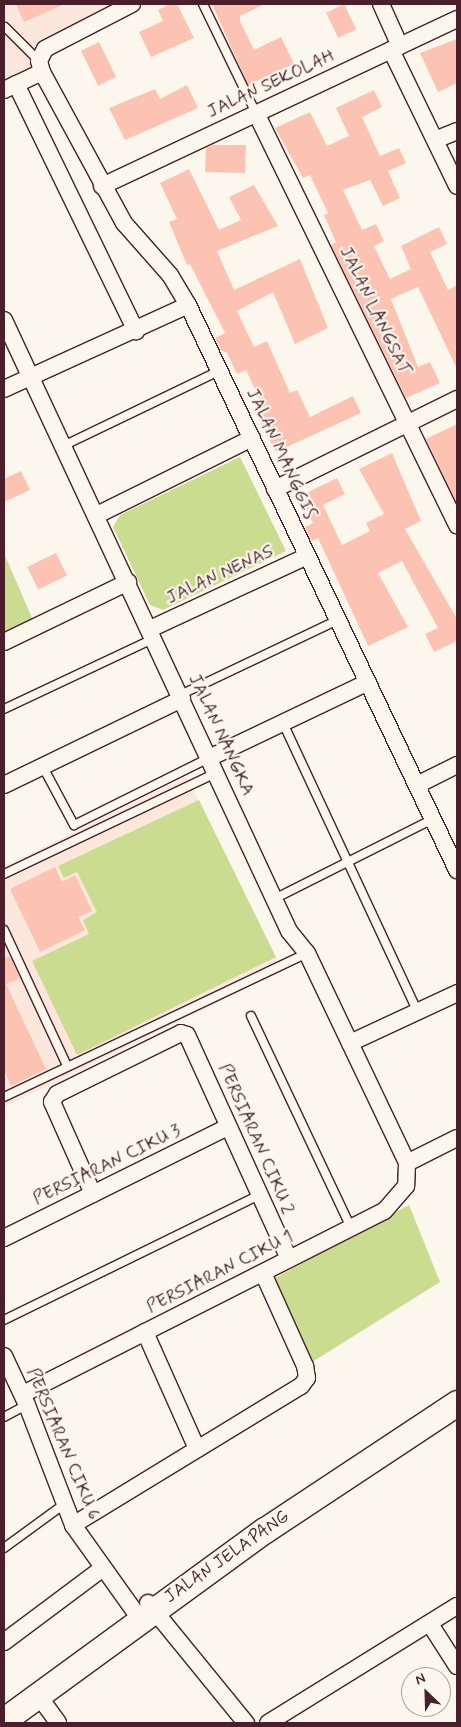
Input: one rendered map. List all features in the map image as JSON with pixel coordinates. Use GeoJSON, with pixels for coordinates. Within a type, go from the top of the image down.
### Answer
{"type":"FeatureCollection","features":[{"type":"Feature","properties":{"kind":"main road","name":"JALAN JELAPANG"},"geometry":{"type":"LineString","coordinates":[[4,1708],[457,1393]]}},
{"type":"Feature","properties":{"kind":"main road","name":"JALAN JELAPANG"},"geometry":{"type":"LineString","coordinates":[[4,1720],[144,1611],[457,1403]]}},
{"type":"Feature","properties":{"kind":"street"},"geometry":{"type":"LineString","coordinates":[[132,4],[45,49],[40,67],[10,87],[136,331]]}},
{"type":"Feature","properties":{"kind":"street"},"geometry":{"type":"LineString","coordinates":[[380,4],[396,48],[435,140],[457,186]]}},
{"type":"Feature","properties":{"kind":"street","name":"JALAN SEKOLAH"},"geometry":{"type":"LineString","coordinates":[[102,186],[457,19]]}},
{"type":"Feature","properties":{"kind":"street","name":"JALAN MANGGIS"},"geometry":{"type":"LineString","coordinates":[[40,67],[102,186],[124,223],[170,275],[188,305],[457,870]]}},
{"type":"Feature","properties":{"kind":"street","name":"JALAN LANGSAT"},"geometry":{"type":"LineString","coordinates":[[256,113],[457,526]]}},
{"type":"Feature","properties":{"kind":"street"},"geometry":{"type":"LineString","coordinates":[[435,140],[457,131]]}},
{"type":"Feature","properties":{"kind":"street"},"geometry":{"type":"LineString","coordinates":[[4,389],[136,331],[188,305]]}},
{"type":"Feature","properties":{"kind":"street","name":"JALAN NANGKA"},"geometry":{"type":"LineString","coordinates":[[4,320],[34,376],[289,931],[307,953],[407,1163]]}},
{"type":"Feature","properties":{"kind":"street"},"geometry":{"type":"LineString","coordinates":[[275,490],[457,399]]}},
{"type":"Feature","properties":{"kind":"street"},"geometry":{"type":"LineString","coordinates":[[97,515],[252,438]]}},
{"type":"Feature","properties":{"kind":"street","name":"JALAN NENAS"},"geometry":{"type":"LineString","coordinates":[[152,634],[307,556]]}},
{"type":"Feature","properties":{"kind":"street"},"geometry":{"type":"LineString","coordinates":[[4,642],[128,582]]}},
{"type":"Feature","properties":{"kind":"street"},"geometry":{"type":"LineString","coordinates":[[213,766],[283,723],[368,682]]}},
{"type":"Feature","properties":{"kind":"street"},"geometry":{"type":"LineString","coordinates":[[4,785],[181,697]]}},
{"type":"Feature","properties":{"kind":"street"},"geometry":{"type":"LineString","coordinates":[[417,785],[457,765]]}},
{"type":"Feature","properties":{"kind":"street"},"geometry":{"type":"LineString","coordinates":[[350,1044],[457,993]]}},
{"type":"Feature","properties":{"kind":"street","name":"PERSIARAN CIKU 2"},"geometry":{"type":"LineString","coordinates":[[93,1194],[52,1102],[57,1094],[180,1033],[187,1035],[289,1259]]}},
{"type":"Feature","properties":{"kind":"street","name":"PERSIARAN CIKU 3"},"geometry":{"type":"LineString","coordinates":[[4,1238],[228,1127]]}},
{"type":"Feature","properties":{"kind":"street"},"geometry":{"type":"LineString","coordinates":[[407,1163],[457,1138]]}},
{"type":"Feature","properties":{"kind":"street","name":"PERSIARAN CIKU 1"},"geometry":{"type":"LineString","coordinates":[[25,1400],[145,1332],[351,1228],[400,1197],[407,1163]]}},
{"type":"Feature","properties":{"kind":"street"},"geometry":{"type":"LineString","coordinates":[[73,1525],[301,1386],[307,1378],[305,1366],[263,1273]]}},
{"type":"Feature","properties":{"kind":"street"},"geometry":{"type":"LineString","coordinates":[[145,1332],[197,1450]]}},
{"type":"Feature","properties":{"kind":"street","name":"PERSIARAN CIKU 6"},"geometry":{"type":"LineString","coordinates":[[4,1356],[25,1400],[63,1505],[73,1525],[103,1568],[246,1723]]}},
{"type":"Feature","properties":{"kind":"street"},"geometry":{"type":"LineString","coordinates":[[4,1642],[103,1568]]}},
{"type":"Feature","properties":{"kind":"street"},"geometry":{"type":"LineString","coordinates":[[268,1723],[457,1606]]}},
{"type":"Feature","properties":{"kind":"street"},"geometry":{"type":"LineString","coordinates":[[430,1624],[457,1666]]}},
{"type":"Feature","properties":{"kind":"street"},"geometry":{"type":"LineString","coordinates":[[38,1695],[58,1723]]}},
{"type":"Feature","properties":{"kind":"lane"},"geometry":{"type":"LineString","coordinates":[[203,4],[256,113]]}},
{"type":"Feature","properties":{"kind":"lane"},"geometry":{"type":"LineString","coordinates":[[4,26],[40,67]]}},
{"type":"Feature","properties":{"kind":"lane"},"geometry":{"type":"LineString","coordinates":[[65,445],[219,371]]}},
{"type":"Feature","properties":{"kind":"lane"},"geometry":{"type":"LineString","coordinates":[[181,697],[338,620]]}},
{"type":"Feature","properties":{"kind":"lane"},"geometry":{"type":"LineString","coordinates":[[4,709],[152,634]]}},
{"type":"Feature","properties":{"kind":"lane"},"geometry":{"type":"LineString","coordinates":[[283,723],[418,1012]]}},
{"type":"Feature","properties":{"kind":"lane"},"geometry":{"type":"LineString","coordinates":[[43,767],[74,825],[213,766]]}},
{"type":"Feature","properties":{"kind":"lane"},"geometry":{"type":"LineString","coordinates":[[4,874],[213,766]]}},
{"type":"Feature","properties":{"kind":"lane"},"geometry":{"type":"LineString","coordinates":[[274,899],[433,819]]}},
{"type":"Feature","properties":{"kind":"lane"},"geometry":{"type":"LineString","coordinates":[[4,930],[67,1066]]}},
{"type":"Feature","properties":{"kind":"lane"},"geometry":{"type":"LineString","coordinates":[[4,1097],[307,953]]}},
{"type":"Feature","properties":{"kind":"lane"},"geometry":{"type":"LineString","coordinates":[[251,1016],[351,1228]]}},
{"type":"Feature","properties":{"kind":"lane"},"geometry":{"type":"LineString","coordinates":[[4,1320],[260,1195]]}},
{"type":"Feature","properties":{"kind":"lane"},"geometry":{"type":"LineString","coordinates":[[4,1417],[25,1400]]}},
{"type":"Feature","properties":{"kind":"lane"},"geometry":{"type":"LineString","coordinates":[[4,1548],[63,1505]]}},
{"type":"Feature","properties":{"kind":"shaded area"},"geometry":{"type":"Polygon","coordinates":[[[4,4],[135,4],[44,48],[41,71],[4,88],[4,4]]]}},
{"type":"Feature","properties":{"kind":"shaded area"},"geometry":{"type":"Polygon","coordinates":[[[187,777],[282,971],[4,1107],[4,866],[187,777]]]}},
{"type":"Feature","properties":{"kind":"green space"},"geometry":{"type":"Polygon","coordinates":[[[240,457],[286,551],[163,610],[150,605],[113,527],[120,515],[240,457]]]}},
{"type":"Feature","properties":{"kind":"green space"},"geometry":{"type":"Polygon","coordinates":[[[4,553],[35,625],[4,640],[4,553]]]}},
{"type":"Feature","properties":{"kind":"green space"},"geometry":{"type":"Polygon","coordinates":[[[199,800],[276,957],[77,1055],[32,961],[89,934],[83,920],[97,912],[77,872],[64,878],[58,866],[199,800]]]}},
{"type":"Feature","properties":{"kind":"green space"},"geometry":{"type":"Polygon","coordinates":[[[409,1205],[440,1282],[309,1364],[275,1278],[409,1205]]]}},
{"type":"Feature","properties":{"kind":"building"},"geometry":{"type":"Polygon","coordinates":[[[16,4],[65,4],[24,22],[16,4]]]}},
{"type":"Feature","properties":{"kind":"building"},"geometry":{"type":"Polygon","coordinates":[[[170,4],[177,4],[194,38],[151,57],[139,32],[163,21],[158,10],[170,4]]]}},
{"type":"Feature","properties":{"kind":"building"},"geometry":{"type":"Polygon","coordinates":[[[212,4],[265,4],[240,16],[240,21],[254,50],[281,37],[294,64],[248,85],[212,4]]]}},
{"type":"Feature","properties":{"kind":"building"},"geometry":{"type":"Polygon","coordinates":[[[344,4],[356,29],[338,38],[326,13],[344,4]]]}},
{"type":"Feature","properties":{"kind":"building"},"geometry":{"type":"Polygon","coordinates":[[[457,39],[457,83],[438,92],[420,53],[457,39]]]}},
{"type":"Feature","properties":{"kind":"building"},"geometry":{"type":"Polygon","coordinates":[[[99,42],[116,77],[98,86],[81,51],[99,42]]]}},
{"type":"Feature","properties":{"kind":"building"},"geometry":{"type":"Polygon","coordinates":[[[187,85],[198,108],[125,140],[109,108],[155,89],[160,99],[187,85]]]}},
{"type":"Feature","properties":{"kind":"building"},"geometry":{"type":"Polygon","coordinates":[[[374,90],[382,107],[362,117],[380,156],[399,148],[406,163],[388,171],[400,198],[383,206],[370,180],[343,190],[362,230],[376,224],[384,241],[374,246],[390,279],[411,269],[401,246],[439,227],[447,244],[430,252],[448,290],[457,285],[457,369],[418,287],[391,299],[418,367],[430,362],[440,383],[406,398],[331,245],[336,242],[324,215],[328,213],[310,175],[303,178],[275,128],[310,112],[327,146],[349,136],[336,108],[374,90]]]}},
{"type":"Feature","properties":{"kind":"building"},"geometry":{"type":"Polygon","coordinates":[[[213,145],[246,145],[245,173],[205,172],[206,148],[213,145]]]}},
{"type":"Feature","properties":{"kind":"building"},"geometry":{"type":"Polygon","coordinates":[[[189,169],[219,230],[241,220],[229,197],[254,185],[278,226],[217,251],[234,290],[300,259],[328,328],[295,344],[273,292],[237,311],[254,347],[267,341],[290,393],[297,390],[310,417],[353,396],[361,413],[276,452],[254,410],[263,406],[246,370],[237,374],[227,353],[221,350],[215,338],[225,333],[190,264],[187,265],[169,222],[177,219],[160,183],[189,169]]]}},
{"type":"Feature","properties":{"kind":"building"},"geometry":{"type":"Polygon","coordinates":[[[457,424],[457,504],[426,439],[457,424]]]}},
{"type":"Feature","properties":{"kind":"building"},"geometry":{"type":"Polygon","coordinates":[[[392,453],[421,521],[405,529],[457,619],[457,641],[434,652],[425,634],[438,628],[402,561],[378,573],[408,627],[368,646],[318,538],[312,541],[305,527],[313,523],[300,496],[337,478],[345,494],[323,505],[342,545],[370,531],[366,523],[384,514],[359,469],[392,453]]]}},
{"type":"Feature","properties":{"kind":"building"},"geometry":{"type":"Polygon","coordinates":[[[21,471],[30,490],[4,502],[4,479],[21,471]]]}},
{"type":"Feature","properties":{"kind":"building"},"geometry":{"type":"Polygon","coordinates":[[[56,553],[67,575],[38,589],[27,567],[56,553]]]}},
{"type":"Feature","properties":{"kind":"building"},"geometry":{"type":"Polygon","coordinates":[[[55,867],[62,882],[75,875],[92,911],[78,917],[85,930],[40,952],[10,889],[55,867]]]}},
{"type":"Feature","properties":{"kind":"building"},"geometry":{"type":"Polygon","coordinates":[[[10,956],[20,978],[6,984],[46,1069],[11,1086],[4,1070],[4,959],[10,956]]]}}]}
